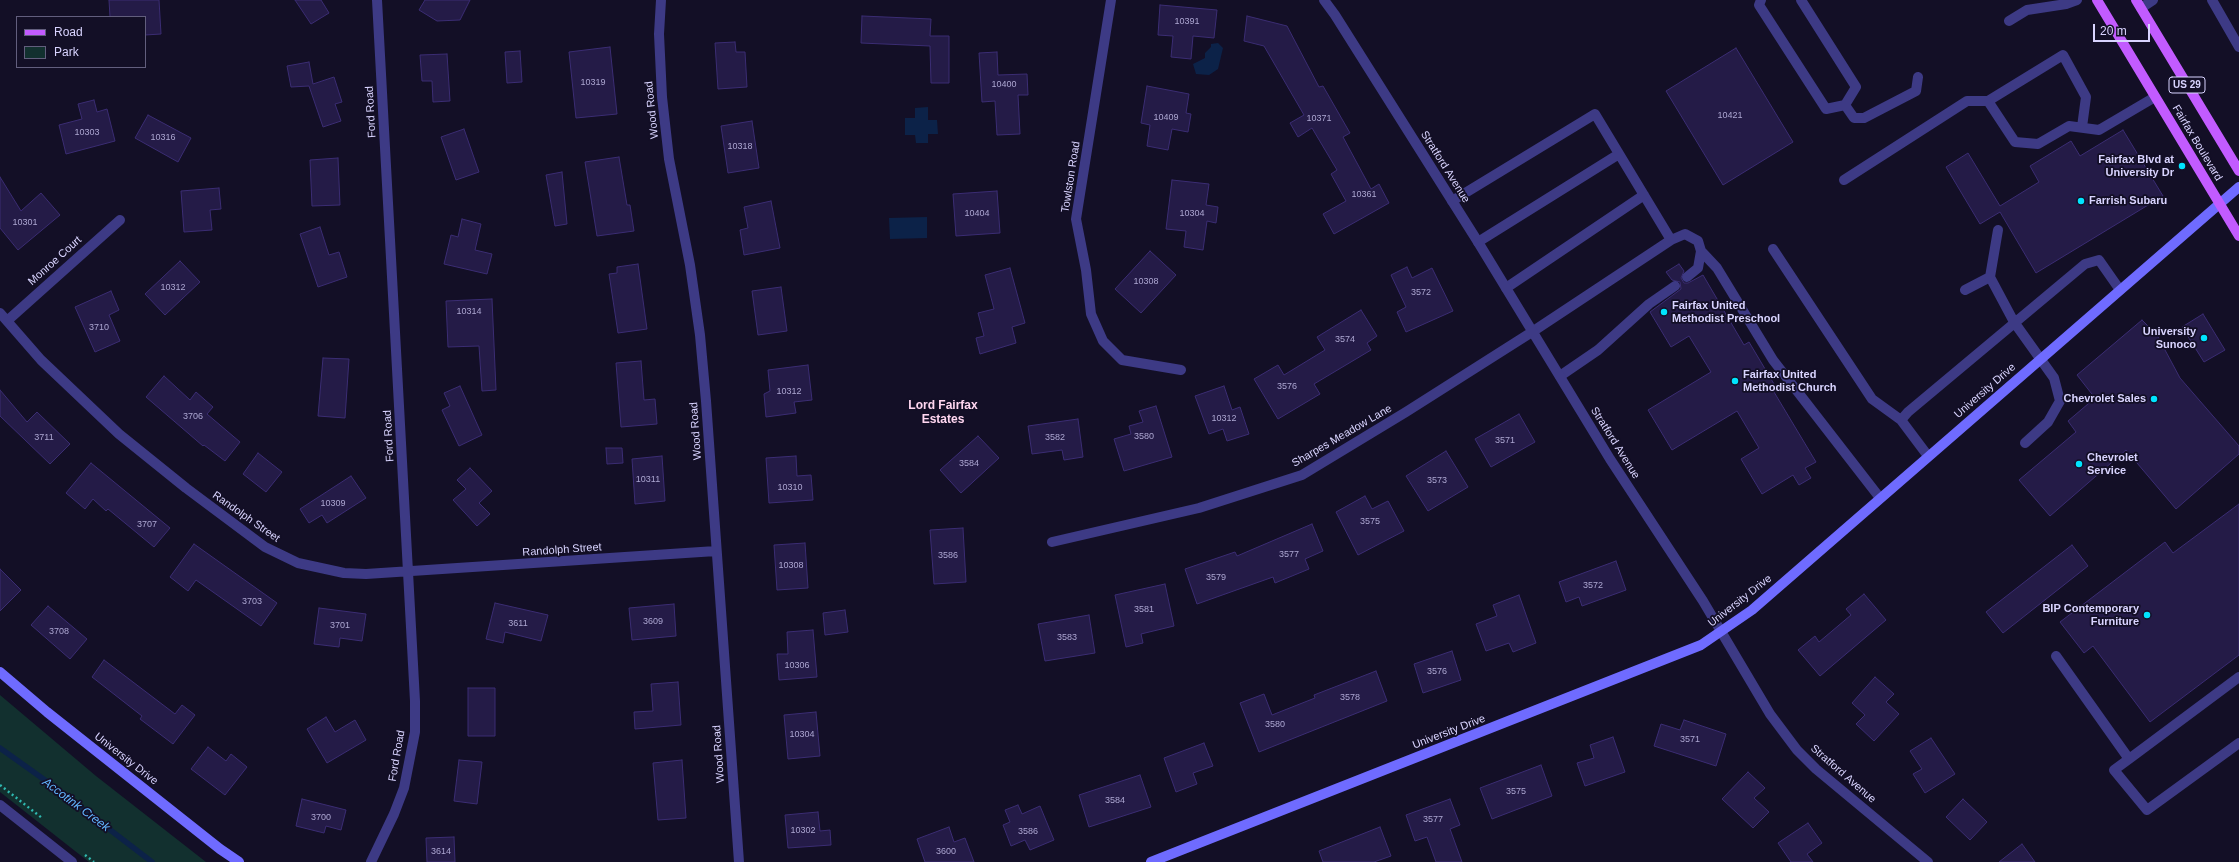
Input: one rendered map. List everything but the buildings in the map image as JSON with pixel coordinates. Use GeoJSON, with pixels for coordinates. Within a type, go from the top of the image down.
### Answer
{"type":"FeatureCollection","features":[{"type":"Feature","properties":{"kind":"main road","name":"Fairfax Boulevard"},"geometry":{"type":"LineString","coordinates":[[2097,0],[2239,236]]}},
{"type":"Feature","properties":{"kind":"main road","name":"Fairfax Boulevard"},"geometry":{"type":"LineString","coordinates":[[2138,4],[2239,171]]}},
{"type":"Feature","properties":{"kind":"street","name":"Ford Road"},"geometry":{"type":"LineString","coordinates":[[371,862],[394,814],[404,788],[414,732],[415,701],[376,0]]}},
{"type":"Feature","properties":{"kind":"street","name":"Wood Road"},"geometry":{"type":"LineString","coordinates":[[661,0],[659,34],[662,97],[670,159],[690,265],[700,335],[739,862]]}},
{"type":"Feature","properties":{"kind":"street","name":"Towlston Road"},"geometry":{"type":"LineString","coordinates":[[1112,0],[1076,219],[1086,270],[1091,314],[1103,341],[1122,360],[1181,370]]}},
{"type":"Feature","properties":{"kind":"street","name":"Stratford Avenue"},"geometry":{"type":"LineString","coordinates":[[1324,0],[1335,15],[1478,242],[1610,459],[1703,600],[1720,632],[1770,714],[1797,750],[1836,787],[1928,862]]}},
{"type":"Feature","properties":{"kind":"street"},"geometry":{"type":"LineString","coordinates":[[1761,0],[1759,5],[1826,109],[1845,106]]}},
{"type":"Feature","properties":{"kind":"street"},"geometry":{"type":"LineString","coordinates":[[1801,0],[1856,87],[1845,106]]}},
{"type":"Feature","properties":{"kind":"street"},"geometry":{"type":"LineString","coordinates":[[2009,21],[2027,10],[2061,5],[2077,0]]}},
{"type":"Feature","properties":{"kind":"street"},"geometry":{"type":"LineString","coordinates":[[2138,4],[2154,0]]}},
{"type":"Feature","properties":{"kind":"street"},"geometry":{"type":"LineString","coordinates":[[2212,0],[2239,46]]}},
{"type":"Feature","properties":{"kind":"street"},"geometry":{"type":"LineString","coordinates":[[1844,180],[1967,101],[1988,101],[2063,55],[2086,97],[2082,127]]}},
{"type":"Feature","properties":{"kind":"street"},"geometry":{"type":"LineString","coordinates":[[1845,106],[1854,118],[1864,118],[1916,91],[1918,76]]}},
{"type":"Feature","properties":{"kind":"street"},"geometry":{"type":"LineString","coordinates":[[1988,101],[2015,142],[2038,144],[2069,126],[2099,130],[2155,97]]}},
{"type":"Feature","properties":{"kind":"street"},"geometry":{"type":"LineString","coordinates":[[1452,201],[1596,114],[1671,240],[1685,234],[1698,241],[1701,251],[1717,268],[1774,360],[1880,498]]}},
{"type":"Feature","properties":{"kind":"street"},"geometry":{"type":"LineString","coordinates":[[1478,242],[1619,154]]}},
{"type":"Feature","properties":{"kind":"street","name":"University Drive"},"geometry":{"type":"LineString","coordinates":[[1151,862],[1693,649],[1752,610],[2239,187]]}},
{"type":"Feature","properties":{"kind":"street"},"geometry":{"type":"LineString","coordinates":[[1506,288],[1644,195]]}},
{"type":"Feature","properties":{"kind":"street","name":"Monroe Court"},"geometry":{"type":"LineString","coordinates":[[4,317],[120,220]]}},
{"type":"Feature","properties":{"kind":"street"},"geometry":{"type":"LineString","coordinates":[[1998,230],[1990,276],[2014,322],[2054,378],[2060,401],[2048,422],[2025,443]]}},
{"type":"Feature","properties":{"kind":"street","name":"Sharpes Meadow Lane"},"geometry":{"type":"LineString","coordinates":[[1052,542],[1199,508],[1302,475],[1406,412],[1532,332],[1671,240]]}},
{"type":"Feature","properties":{"kind":"street"},"geometry":{"type":"LineString","coordinates":[[1773,249],[1872,399],[1901,420],[1928,456]]}},
{"type":"Feature","properties":{"kind":"street"},"geometry":{"type":"LineString","coordinates":[[1687,277],[1698,268],[1701,251]]}},
{"type":"Feature","properties":{"kind":"street"},"geometry":{"type":"LineString","coordinates":[[1901,420],[1908,412],[2014,322],[2085,264],[2099,260],[2120,290]]}},
{"type":"Feature","properties":{"kind":"street"},"geometry":{"type":"LineString","coordinates":[[1965,290],[1990,276]]}},
{"type":"Feature","properties":{"kind":"street"},"geometry":{"type":"LineString","coordinates":[[1560,376],[1598,350],[1648,304],[1675,286]]}},
{"type":"Feature","properties":{"kind":"street","name":"Randolph Street"},"geometry":{"type":"LineString","coordinates":[[4,317],[41,360],[119,434],[186,488],[265,547],[298,563],[344,573],[366,574],[408,570],[532,564],[716,551]]}},
{"type":"Feature","properties":{"kind":"street"},"geometry":{"type":"LineString","coordinates":[[2056,656],[2129,759]]}},
{"type":"Feature","properties":{"kind":"street","name":"University Drive"},"geometry":{"type":"LineString","coordinates":[[0,672],[47,712],[220,849],[239,862]]}},
{"type":"Feature","properties":{"kind":"street"},"geometry":{"type":"LineString","coordinates":[[2239,677],[2114,770],[2147,810],[2239,743]]}},
{"type":"Feature","properties":{"kind":"street"},"geometry":{"type":"LineString","coordinates":[[0,805],[72,862]]}},
{"type":"Feature","properties":{"kind":"green space"},"geometry":{"type":"Polygon","coordinates":[[[0,695],[96,776],[206,862],[89,862],[0,792],[0,695]]]}},
{"type":"Feature","properties":{"kind":"water"},"geometry":{"type":"Polygon","coordinates":[[[1218,43],[1223,48],[1218,69],[1209,75],[1196,74],[1193,64],[1205,58],[1205,53],[1211,47],[1211,44],[1218,43]]]}},
{"type":"Feature","properties":{"kind":"water"},"geometry":{"type":"Polygon","coordinates":[[[928,107],[928,120],[937,120],[938,134],[928,134],[928,143],[916,143],[915,135],[905,135],[905,118],[915,118],[915,108],[928,107]]]}},
{"type":"Feature","properties":{"kind":"water"},"geometry":{"type":"Polygon","coordinates":[[[927,217],[927,238],[890,239],[889,218],[927,217]]]}},
{"type":"Feature","properties":{"kind":"waterway","name":"Accotink Creek"},"geometry":{"type":"LineString","coordinates":[[0,748],[49,783],[152,862]]}},
{"type":"Feature","properties":{"kind":"place","name":"Fairfax Blvd at University Dr"},"geometry":{"type":"Point","coordinates":[2182,166]}},
{"type":"Feature","properties":{"kind":"place","name":"Farrish Subaru"},"geometry":{"type":"Point","coordinates":[2081,201]}},
{"type":"Feature","properties":{"kind":"place","name":"Fairfax United Methodist Preschool"},"geometry":{"type":"Point","coordinates":[1664,312]}},
{"type":"Feature","properties":{"kind":"place","name":"University Sunoco"},"geometry":{"type":"Point","coordinates":[2204,338]}},
{"type":"Feature","properties":{"kind":"place","name":"Fairfax United Methodist Church"},"geometry":{"type":"Point","coordinates":[1735,381]}},
{"type":"Feature","properties":{"kind":"place","name":"Chevrolet Sales"},"geometry":{"type":"Point","coordinates":[2154,399]}},
{"type":"Feature","properties":{"kind":"place","name":"Chevrolet Service"},"geometry":{"type":"Point","coordinates":[2079,464]}},
{"type":"Feature","properties":{"kind":"place","name":"BIP Contemporary Furniture"},"geometry":{"type":"Point","coordinates":[2147,615]}},
{"type":"Feature","properties":{"kind":"district","name":"Lord Fairfax Estates"},"geometry":{"type":"Point","coordinates":[943,413]}}]}
